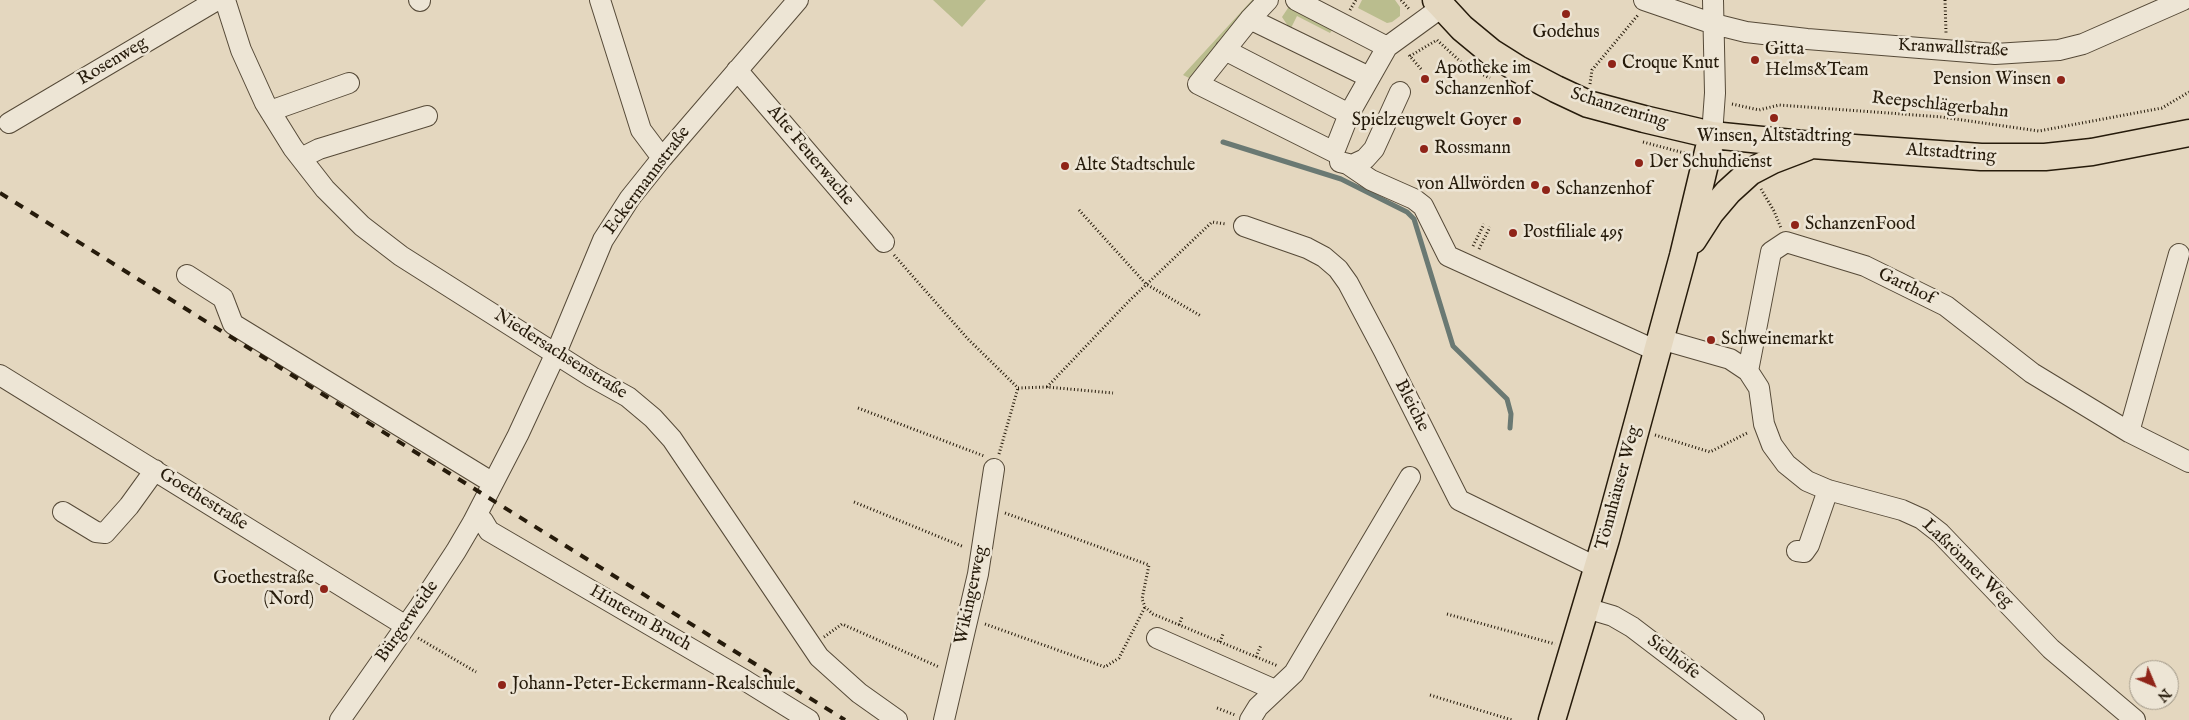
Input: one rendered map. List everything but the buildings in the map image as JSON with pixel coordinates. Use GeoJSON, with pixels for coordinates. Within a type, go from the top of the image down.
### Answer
{"type":"FeatureCollection","features":[{"type":"Feature","properties":{"kind":"main road","name":"Schanzenring"},"geometry":{"type":"LineString","coordinates":[[1439,4],[1484,46],[1518,70],[1588,104],[1644,120],[1712,135]]}},
{"type":"Feature","properties":{"kind":"main road","name":"Altstadtring"},"geometry":{"type":"LineString","coordinates":[[1712,135],[1981,158],[2045,157],[2092,152],[2189,133]]}},
{"type":"Feature","properties":{"kind":"main road","name":"Tönnhäuser Weg"},"geometry":{"type":"LineString","coordinates":[[1552,720],[1598,568],[1683,256],[1712,135]]}},
{"type":"Feature","properties":{"kind":"main road","name":"Tönnhäuser Weg"},"geometry":{"type":"LineString","coordinates":[[1683,256],[1711,212],[1728,192],[1750,172],[1773,160],[1812,145]]}},
{"type":"Feature","properties":{"kind":"street","name":"Rosenweg"},"geometry":{"type":"LineString","coordinates":[[9,123],[217,0]]}},
{"type":"Feature","properties":{"kind":"street","name":"Niedersachsenstraße"},"geometry":{"type":"LineString","coordinates":[[225,0],[241,50],[270,111],[301,158],[325,189],[362,226],[401,256],[628,397],[653,418],[672,439],[812,646],[836,674],[859,694],[897,720]]}},
{"type":"Feature","properties":{"kind":"street"},"geometry":{"type":"LineString","coordinates":[[600,0],[641,130],[662,158]]}},
{"type":"Feature","properties":{"kind":"street","name":"Eckermannstraße"},"geometry":{"type":"LineString","coordinates":[[473,522],[556,353],[603,240],[630,198],[662,158],[798,0]]}},
{"type":"Feature","properties":{"kind":"street"},"geometry":{"type":"LineString","coordinates":[[1268,0],[1250,19],[1198,84],[1334,152],[1338,160],[1372,180],[1414,199],[1423,206],[1448,256],[1658,345],[1730,360],[1748,370]]}},
{"type":"Feature","properties":{"kind":"street"},"geometry":{"type":"LineString","coordinates":[[1296,0],[1387,47]]}},
{"type":"Feature","properties":{"kind":"street"},"geometry":{"type":"LineString","coordinates":[[1712,135],[1714,100],[1713,0]]}},
{"type":"Feature","properties":{"kind":"street","name":"Kranwallstraße"},"geometry":{"type":"LineString","coordinates":[[1646,1],[1714,24],[1746,32],[1995,54],[2030,52],[2084,44],[2183,0]]}},
{"type":"Feature","properties":{"kind":"street"},"geometry":{"type":"LineString","coordinates":[[1334,152],[1349,114],[1387,47],[1439,4]]}},
{"type":"Feature","properties":{"kind":"street"},"geometry":{"type":"LineString","coordinates":[[1250,19],[1369,77]]}},
{"type":"Feature","properties":{"kind":"street"},"geometry":{"type":"LineString","coordinates":[[1226,50],[1349,114]]}},
{"type":"Feature","properties":{"kind":"street","name":"Alte Feuerwache"},"geometry":{"type":"LineString","coordinates":[[737,70],[884,242]]}},
{"type":"Feature","properties":{"kind":"street"},"geometry":{"type":"LineString","coordinates":[[270,111],[349,83]]}},
{"type":"Feature","properties":{"kind":"street"},"geometry":{"type":"LineString","coordinates":[[1349,165],[1365,160],[1374,149],[1400,92]]}},
{"type":"Feature","properties":{"kind":"street"},"geometry":{"type":"LineString","coordinates":[[301,158],[319,149],[427,116]]}},
{"type":"Feature","properties":{"kind":"street","name":"Bleiche"},"geometry":{"type":"LineString","coordinates":[[1244,226],[1307,248],[1324,257],[1338,269],[1348,283],[1459,500],[1598,568]]}},
{"type":"Feature","properties":{"kind":"street","name":"Garthof"},"geometry":{"type":"LineString","coordinates":[[1748,370],[1771,252],[1786,242],[1865,266],[1946,306],[2032,373],[2130,432],[2189,462]]}},
{"type":"Feature","properties":{"kind":"street"},"geometry":{"type":"LineString","coordinates":[[2130,432],[2179,254]]}},
{"type":"Feature","properties":{"kind":"street"},"geometry":{"type":"LineString","coordinates":[[187,275],[223,298],[233,324],[493,483]]}},
{"type":"Feature","properties":{"kind":"street","name":"Laßrönner Weg"},"geometry":{"type":"LineString","coordinates":[[1748,370],[1759,388],[1764,424],[1772,445],[1786,464],[1807,481],[1828,490],[1902,510],[1922,519],[1940,533],[2051,649],[2135,720]]}},
{"type":"Feature","properties":{"kind":"street","name":"Goethestraße"},"geometry":{"type":"LineString","coordinates":[[0,375],[155,470],[405,628]]}},
{"type":"Feature","properties":{"kind":"street","name":"Wikingerweg"},"geometry":{"type":"LineString","coordinates":[[944,720],[981,554],[995,464]]}},
{"type":"Feature","properties":{"kind":"street"},"geometry":{"type":"LineString","coordinates":[[63,512],[96,532],[105,533],[129,506],[155,470]]}},
{"type":"Feature","properties":{"kind":"street"},"geometry":{"type":"LineString","coordinates":[[1244,718],[1294,672],[1410,477]]}},
{"type":"Feature","properties":{"kind":"street"},"geometry":{"type":"LineString","coordinates":[[1798,551],[1804,552],[1809,545],[1828,490]]}},
{"type":"Feature","properties":{"kind":"street","name":"Hinterm Bruch"},"geometry":{"type":"LineString","coordinates":[[473,522],[483,521],[489,531],[746,681],[809,720]]}},
{"type":"Feature","properties":{"kind":"street","name":"Bürgerweide"},"geometry":{"type":"LineString","coordinates":[[340,720],[405,628],[473,522]]}},
{"type":"Feature","properties":{"kind":"street","name":"Sielhöfe"},"geometry":{"type":"LineString","coordinates":[[1586,608],[1613,616],[1632,627],[1754,720]]}},
{"type":"Feature","properties":{"kind":"street"},"geometry":{"type":"LineString","coordinates":[[1157,638],[1275,690]]}},
{"type":"Feature","properties":{"kind":"path"},"geometry":{"type":"LineString","coordinates":[[1945,0],[1948,51]]}},
{"type":"Feature","properties":{"kind":"path"},"geometry":{"type":"LineString","coordinates":[[1588,104],[1592,70],[1646,1]]}},
{"type":"Feature","properties":{"kind":"path"},"geometry":{"type":"LineString","coordinates":[[1410,56],[1436,40],[1462,63],[1477,72],[1475,76]]}},
{"type":"Feature","properties":{"kind":"path"},"geometry":{"type":"LineString","coordinates":[[1460,69],[1462,63]]}},
{"type":"Feature","properties":{"kind":"path","name":"Reepschlägerbahn"},"geometry":{"type":"LineString","coordinates":[[1714,100],[1759,110],[1780,105],[1799,106],[1942,117],[2039,131],[2162,108],[2189,92]]}},
{"type":"Feature","properties":{"kind":"path"},"geometry":{"type":"LineString","coordinates":[[1079,210],[1146,284],[1201,316]]}},
{"type":"Feature","properties":{"kind":"path"},"geometry":{"type":"LineString","coordinates":[[1046,387],[1146,284],[1212,222],[1244,226]]}},
{"type":"Feature","properties":{"kind":"path"},"geometry":{"type":"LineString","coordinates":[[1473,246],[1484,224]]}},
{"type":"Feature","properties":{"kind":"path"},"geometry":{"type":"LineString","coordinates":[[1479,249],[1490,227]]}},
{"type":"Feature","properties":{"kind":"path"},"geometry":{"type":"LineString","coordinates":[[884,242],[968,339],[1018,388],[1046,387],[1113,393]]}},
{"type":"Feature","properties":{"kind":"path"},"geometry":{"type":"LineString","coordinates":[[858,408],[995,464],[1018,388]]}},
{"type":"Feature","properties":{"kind":"path"},"geometry":{"type":"LineString","coordinates":[[1636,429],[1710,452],[1764,424]]}},
{"type":"Feature","properties":{"kind":"path"},"geometry":{"type":"LineString","coordinates":[[854,502],[981,554]]}},
{"type":"Feature","properties":{"kind":"path"},"geometry":{"type":"LineString","coordinates":[[989,507],[1149,565],[1142,599],[1145,607],[1153,614],[1294,672]]}},
{"type":"Feature","properties":{"kind":"path"},"geometry":{"type":"LineString","coordinates":[[968,618],[1105,667],[1119,658],[1145,607]]}},
{"type":"Feature","properties":{"kind":"path"},"geometry":{"type":"LineString","coordinates":[[1447,614],[1573,649]]}},
{"type":"Feature","properties":{"kind":"path"},"geometry":{"type":"LineString","coordinates":[[1179,625],[1182,617]]}},
{"type":"Feature","properties":{"kind":"path"},"geometry":{"type":"LineString","coordinates":[[812,646],[842,624],[955,674]]}},
{"type":"Feature","properties":{"kind":"path"},"geometry":{"type":"LineString","coordinates":[[405,628],[476,672]]}},
{"type":"Feature","properties":{"kind":"path"},"geometry":{"type":"LineString","coordinates":[[1220,642],[1223,634]]}},
{"type":"Feature","properties":{"kind":"path"},"geometry":{"type":"LineString","coordinates":[[1256,657],[1261,645]]}},
{"type":"Feature","properties":{"kind":"path"},"geometry":{"type":"LineString","coordinates":[[1430,695],[1512,720]]}},
{"type":"Feature","properties":{"kind":"path"},"geometry":{"type":"LineString","coordinates":[[1217,708],[1244,718]]}},
{"type":"Feature","properties":{"kind":"green space"},"geometry":{"type":"Polygon","coordinates":[[[933,0],[986,0],[962,27],[933,0]]]}},
{"type":"Feature","properties":{"kind":"green space"},"geometry":{"type":"Polygon","coordinates":[[[1252,0],[1256,0],[1189,78],[1183,75],[1252,0]]]}},
{"type":"Feature","properties":{"kind":"green space"},"geometry":{"type":"Polygon","coordinates":[[[1362,0],[1395,0],[1400,7],[1400,16],[1387,23],[1358,8],[1362,0]]]}},
{"type":"Feature","properties":{"kind":"green space"},"geometry":{"type":"Polygon","coordinates":[[[1290,5],[1335,26],[1330,33],[1297,16],[1291,28],[1282,17],[1290,5]]]}},
{"type":"Feature","properties":{"kind":"waterway"},"geometry":{"type":"LineString","coordinates":[[1223,142],[1341,179],[1407,212],[1414,219],[1453,346],[1507,399],[1511,414],[1510,428]]}},
{"type":"Feature","properties":{"kind":"railway"},"geometry":{"type":"LineString","coordinates":[[0,193],[845,720]]}},
{"type":"Feature","properties":{"kind":"place","name":"Godehus"},"geometry":{"type":"Point","coordinates":[1566,14]}},
{"type":"Feature","properties":{"kind":"place","name":"Gitta Helms&Team"},"geometry":{"type":"Point","coordinates":[1755,60]}},
{"type":"Feature","properties":{"kind":"place","name":"Croque Knut"},"geometry":{"type":"Point","coordinates":[1612,64]}},
{"type":"Feature","properties":{"kind":"place","name":"Apotheke im Schanzenhof"},"geometry":{"type":"Point","coordinates":[1425,79]}},
{"type":"Feature","properties":{"kind":"place","name":"Pension Winsen"},"geometry":{"type":"Point","coordinates":[2061,80]}},
{"type":"Feature","properties":{"kind":"place","name":"Winsen, Altstadtring"},"geometry":{"type":"Point","coordinates":[1774,118]}},
{"type":"Feature","properties":{"kind":"place","name":"Spielzeugwelt Goyer"},"geometry":{"type":"Point","coordinates":[1517,121]}},
{"type":"Feature","properties":{"kind":"place","name":"Rossmann"},"geometry":{"type":"Point","coordinates":[1424,149]}},
{"type":"Feature","properties":{"kind":"place","name":"Der Schuhdienst"},"geometry":{"type":"Point","coordinates":[1639,163]}},
{"type":"Feature","properties":{"kind":"place","name":"Alte Stadtschule"},"geometry":{"type":"Point","coordinates":[1065,166]}},
{"type":"Feature","properties":{"kind":"place","name":"von Allwörden"},"geometry":{"type":"Point","coordinates":[1535,185]}},
{"type":"Feature","properties":{"kind":"place","name":"Schanzenhof"},"geometry":{"type":"Point","coordinates":[1546,190]}},
{"type":"Feature","properties":{"kind":"place","name":"SchanzenFood"},"geometry":{"type":"Point","coordinates":[1795,225]}},
{"type":"Feature","properties":{"kind":"place","name":"Postfiliale 495"},"geometry":{"type":"Point","coordinates":[1513,233]}},
{"type":"Feature","properties":{"kind":"place","name":"Schweinemarkt"},"geometry":{"type":"Point","coordinates":[1711,340]}},
{"type":"Feature","properties":{"kind":"place","name":"Goethestraße (Nord)"},"geometry":{"type":"Point","coordinates":[324,589]}},
{"type":"Feature","properties":{"kind":"place","name":"Johann-Peter-Eckermann-Realschule"},"geometry":{"type":"Point","coordinates":[502,685]}}]}
